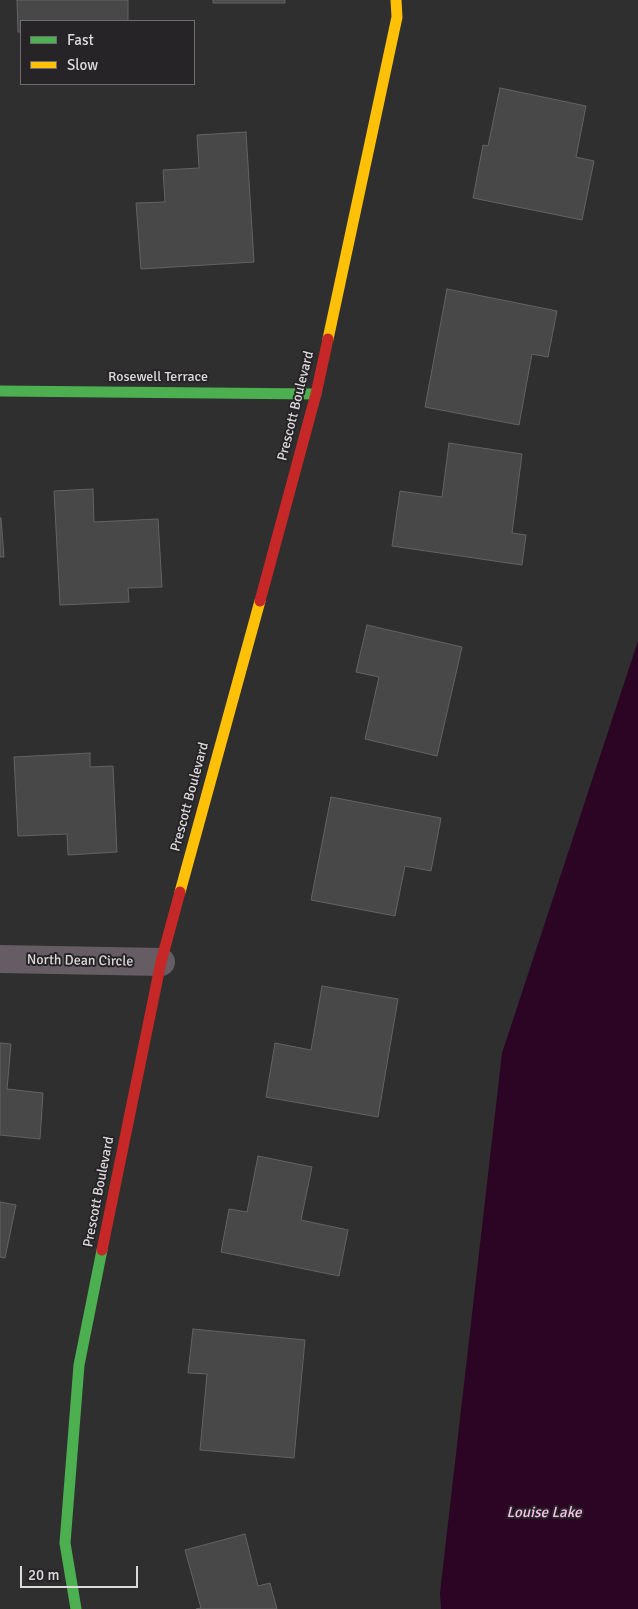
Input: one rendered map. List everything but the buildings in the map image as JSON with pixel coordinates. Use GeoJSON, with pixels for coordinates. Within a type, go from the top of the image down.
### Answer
{"type":"FeatureCollection","features":[{"type":"Feature","properties":{"kind":"street","name":"Prescott Boulevard"},"geometry":{"type":"LineString","coordinates":[[76,1609],[65,1543],[79,1365],[161,962],[316,394],[397,17],[396,0]]}},
{"type":"Feature","properties":{"kind":"street","name":"Rosewell Terrace"},"geometry":{"type":"LineString","coordinates":[[0,391],[316,394]]}},
{"type":"Feature","properties":{"kind":"street","name":"North Dean Circle"},"geometry":{"type":"LineString","coordinates":[[0,959],[161,962]]}},
{"type":"Feature","properties":{"kind":"water","name":"Louise Lake"},"geometry":{"type":"Polygon","coordinates":[[[638,641],[638,1609],[441,1609],[440,1593],[502,1053],[638,641]]]}},
{"type":"Feature","properties":{"kind":"traffic: fast"},"geometry":{"type":"LineString","coordinates":[[0,391],[316,394]]}},
{"type":"Feature","properties":{"kind":"traffic: fast"},"geometry":{"type":"LineString","coordinates":[[76,1609],[65,1543],[79,1365],[102,1250]]}},
{"type":"Feature","properties":{"kind":"traffic: slow"},"geometry":{"type":"LineString","coordinates":[[328,339],[397,17],[396,0]]}},
{"type":"Feature","properties":{"kind":"traffic: slow"},"geometry":{"type":"LineString","coordinates":[[180,892],[260,601]]}},
{"type":"Feature","properties":{"kind":"traffic: jam"},"geometry":{"type":"LineString","coordinates":[[260,601],[316,394],[328,339]]}},
{"type":"Feature","properties":{"kind":"traffic: jam"},"geometry":{"type":"LineString","coordinates":[[102,1250],[161,962],[180,892]]}}]}
